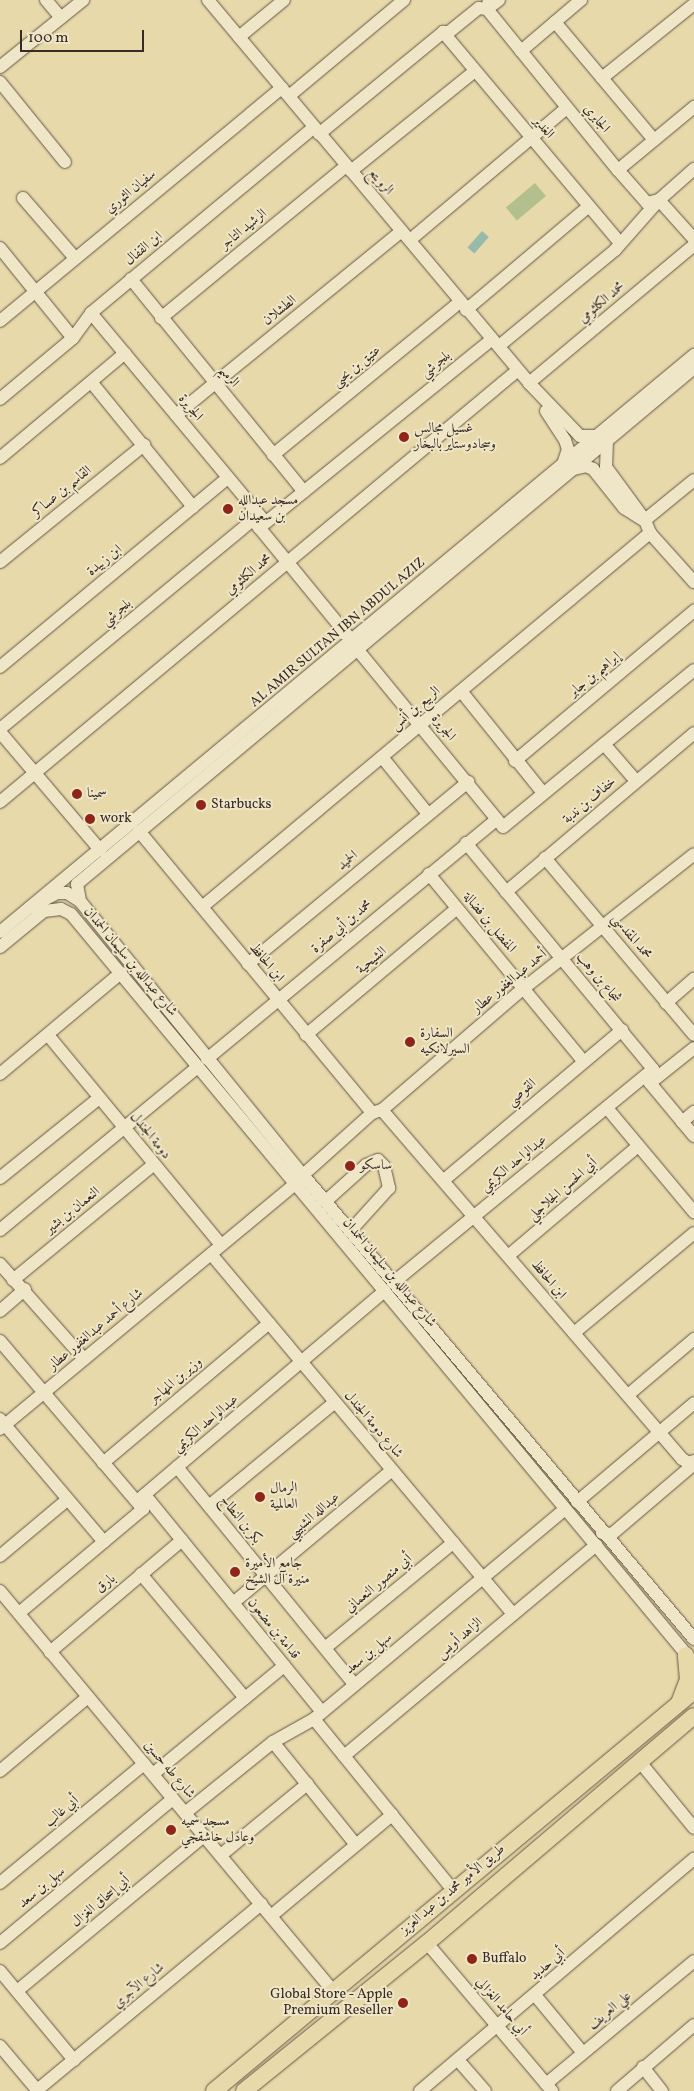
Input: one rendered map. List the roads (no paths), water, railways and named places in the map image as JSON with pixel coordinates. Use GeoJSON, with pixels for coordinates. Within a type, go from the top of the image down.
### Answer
{"type":"FeatureCollection","features":[{"type":"Feature","properties":{"kind":"main road"},"geometry":{"type":"LineString","coordinates":[[679,1703],[688,1680],[690,1660]]}},
{"type":"Feature","properties":{"kind":"main road","name":"طريق الأمير محمد بن عبد العزيز"},"geometry":{"type":"LineString","coordinates":[[214,2091],[453,1890],[694,1692]]}},
{"type":"Feature","properties":{"kind":"main road","name":"طريق الأمير محمد بن عبد العزيز"},"geometry":{"type":"LineString","coordinates":[[244,2091],[427,1943],[694,1717]]}},
{"type":"Feature","properties":{"kind":"street"},"geometry":{"type":"LineString","coordinates":[[46,0],[61,18]]}},
{"type":"Feature","properties":{"kind":"street"},"geometry":{"type":"LineString","coordinates":[[0,68],[83,0]]}},
{"type":"Feature","properties":{"kind":"street","name":"الرويتع"},"geometry":{"type":"LineString","coordinates":[[208,0],[529,383]]}},
{"type":"Feature","properties":{"kind":"street"},"geometry":{"type":"LineString","coordinates":[[239,37],[284,0]]}},
{"type":"Feature","properties":{"kind":"street","name":"سفيان الثوري"},"geometry":{"type":"LineString","coordinates":[[0,321],[75,258],[404,0]]}},
{"type":"Feature","properties":{"kind":"street","name":"ابن القفال"},"geometry":{"type":"LineString","coordinates":[[0,399],[73,338],[91,313],[316,131],[443,32],[449,32],[479,8],[498,0]]}},
{"type":"Feature","properties":{"kind":"street"},"geometry":{"type":"LineString","coordinates":[[520,51],[581,0]]}},
{"type":"Feature","properties":{"kind":"street"},"geometry":{"type":"LineString","coordinates":[[602,78],[694,4]]}},
{"type":"Feature","properties":{"kind":"street","name":"الجابري"},"geometry":{"type":"LineString","coordinates":[[488,5],[520,51],[618,170],[648,203],[660,200]]}},
{"type":"Feature","properties":{"kind":"street"},"geometry":{"type":"LineString","coordinates":[[555,22],[654,140]]}},
{"type":"Feature","properties":{"kind":"street","name":"الغدير"},"geometry":{"type":"LineString","coordinates":[[443,32],[620,243]]}},
{"type":"Feature","properties":{"kind":"street","name":"الرشيد التاجر"},"geometry":{"type":"LineString","coordinates":[[161,318],[475,71]]}},
{"type":"Feature","properties":{"kind":"street"},"geometry":{"type":"LineString","coordinates":[[0,82],[65,162]]}},
{"type":"Feature","properties":{"kind":"street"},"geometry":{"type":"LineString","coordinates":[[618,170],[694,107]]}},
{"type":"Feature","properties":{"kind":"street","name":"الطشلان"},"geometry":{"type":"LineString","coordinates":[[176,415],[214,383],[532,138],[567,108]]}},
{"type":"Feature","properties":{"kind":"street","name":"بلجرشي"},"geometry":{"type":"LineString","coordinates":[[2,737],[259,523],[304,492],[620,243],[660,200],[694,169]]}},
{"type":"Feature","properties":{"kind":"street"},"geometry":{"type":"LineString","coordinates":[[23,198],[75,258]]}},
{"type":"Feature","properties":{"kind":"street"},"geometry":{"type":"LineString","coordinates":[[660,200],[694,239]]}},
{"type":"Feature","properties":{"kind":"street","name":"عتيق بن يحيى"},"geometry":{"type":"LineString","coordinates":[[273,455],[588,207]]}},
{"type":"Feature","properties":{"kind":"street","name":"محمد الكلثومي"},"geometry":{"type":"LineString","coordinates":[[529,383],[694,245]]}},
{"type":"Feature","properties":{"kind":"street"},"geometry":{"type":"LineString","coordinates":[[0,248],[73,338]]}},
{"type":"Feature","properties":{"kind":"street","name":"الرميم"},"geometry":{"type":"LineString","coordinates":[[131,280],[304,492]]}},
{"type":"Feature","properties":{"kind":"street","name":"الجريرة"},"geometry":{"type":"LineString","coordinates":[[91,313],[228,478],[288,562],[500,823]]}},
{"type":"Feature","properties":{"kind":"street"},"geometry":{"type":"LineString","coordinates":[[0,458],[92,383],[125,353]]}},
{"type":"Feature","properties":{"kind":"street","name":"AL AMIR SULTAN IBN ABDUL AZIZ"},"geometry":{"type":"LineString","coordinates":[[0,932],[29,908],[72,880],[139,831],[355,645],[602,438],[694,356]]}},
{"type":"Feature","properties":{"kind":"street","name":"AL AMIR SULTAN IBN ABDUL AZIZ"},"geometry":{"type":"LineString","coordinates":[[602,438],[694,368]]}},
{"type":"Feature","properties":{"kind":"street","name":"محمد الكلثومي"},"geometry":{"type":"LineString","coordinates":[[0,802],[518,370]]}},
{"type":"Feature","properties":{"kind":"street"},"geometry":{"type":"LineString","coordinates":[[92,383],[193,508]]}},
{"type":"Feature","properties":{"kind":"street"},"geometry":{"type":"LineString","coordinates":[[529,383],[580,436],[602,438],[606,467],[648,527],[694,582]]}},
{"type":"Feature","properties":{"kind":"street"},"geometry":{"type":"LineString","coordinates":[[529,383],[565,440],[568,449],[567,467],[586,466],[593,469],[624,508],[648,527]]}},
{"type":"Feature","properties":{"kind":"street","name":"القاسم بن عساكر"},"geometry":{"type":"LineString","coordinates":[[0,562],[144,445]]}},
{"type":"Feature","properties":{"kind":"street","name":"ابن زبيدة"},"geometry":{"type":"LineString","coordinates":[[0,667],[228,478]]}},
{"type":"Feature","properties":{"kind":"street","name":"الربيع بن أنس"},"geometry":{"type":"LineString","coordinates":[[202,908],[422,725],[648,527],[694,480]]}},
{"type":"Feature","properties":{"kind":"street","name":"إبراهيم بن جابر"},"geometry":{"type":"LineString","coordinates":[[515,761],[694,612]]}},
{"type":"Feature","properties":{"kind":"street","name":"AL AMIR SULTAN IBN ABDUL AZIZ"},"geometry":{"type":"LineString","coordinates":[[72,880],[100,850],[355,645]]}},
{"type":"Feature","properties":{"kind":"street","name":"محمد بن أبي صفرة"},"geometry":{"type":"LineString","coordinates":[[0,1230],[466,843],[543,794],[694,670]]}},
{"type":"Feature","properties":{"kind":"street"},"geometry":{"type":"LineString","coordinates":[[460,691],[543,794]]}},
{"type":"Feature","properties":{"kind":"street","name":"خفاف بن ندبة"},"geometry":{"type":"LineString","coordinates":[[506,892],[694,733]]}},
{"type":"Feature","properties":{"kind":"street"},"geometry":{"type":"LineString","coordinates":[[2,737],[36,772],[100,850]]}},
{"type":"Feature","properties":{"kind":"street"},"geometry":{"type":"LineString","coordinates":[[604,744],[636,781]]}},
{"type":"Feature","properties":{"kind":"street"},"geometry":{"type":"LineString","coordinates":[[382,757],[428,814]]}},
{"type":"Feature","properties":{"kind":"street","name":"الحميد"},"geometry":{"type":"LineString","coordinates":[[248,964],[468,782]]}},
{"type":"Feature","properties":{"kind":"street","name":"ابن الحافظ"},"geometry":{"type":"LineString","coordinates":[[139,831],[306,1035],[444,1180],[682,1460],[689,1463],[694,1462]]}},
{"type":"Feature","properties":{"kind":"street","name":"شجاع بن وهب"},"geometry":{"type":"LineString","coordinates":[[466,843],[653,1069]]}},
{"type":"Feature","properties":{"kind":"street","name":"أحمد عبدالغفور عطار"},"geometry":{"type":"LineString","coordinates":[[299,1180],[377,1111],[524,988],[694,854]]}},
{"type":"Feature","properties":{"kind":"street","name":"محمد المقدسي"},"geometry":{"type":"LineString","coordinates":[[545,858],[694,1035]]}},
{"type":"Feature","properties":{"kind":"street","name":"المفضل بن فضالة"},"geometry":{"type":"LineString","coordinates":[[429,874],[583,1061]]}},
{"type":"Feature","properties":{"kind":"street"},"geometry":{"type":"LineString","coordinates":[[0,947],[50,910],[72,880]]}},
{"type":"Feature","properties":{"kind":"street"},"geometry":{"type":"LineString","coordinates":[[72,880],[80,901]]}},
{"type":"Feature","properties":{"kind":"street"},"geometry":{"type":"LineString","coordinates":[[63,894],[64,906],[71,914]]}},
{"type":"Feature","properties":{"kind":"street"},"geometry":{"type":"LineString","coordinates":[[29,908],[50,895],[63,894],[80,901]]}},
{"type":"Feature","properties":{"kind":"street"},"geometry":{"type":"LineString","coordinates":[[71,914],[68,902],[72,899],[80,901]]}},
{"type":"Feature","properties":{"kind":"street","name":"شارع عبدالله بن سليمان الحمدان"},"geometry":{"type":"LineString","coordinates":[[80,901],[202,1063]]}},
{"type":"Feature","properties":{"kind":"street","name":"الشيحية"},"geometry":{"type":"LineString","coordinates":[[306,1035],[456,909]]}},
{"type":"Feature","properties":{"kind":"street","name":"شارع عبدالله بن سليمان الحمدان"},"geometry":{"type":"LineString","coordinates":[[50,910],[71,914],[202,1063],[299,1180],[385,1291],[565,1509],[599,1539],[694,1639]]}},
{"type":"Feature","properties":{"kind":"street"},"geometry":{"type":"LineString","coordinates":[[0,1074],[121,973]]}},
{"type":"Feature","properties":{"kind":"street"},"geometry":{"type":"LineString","coordinates":[[666,1003],[694,979]]}},
{"type":"Feature","properties":{"kind":"street","name":"القوصي"},"geometry":{"type":"LineString","coordinates":[[444,1180],[622,1030]]}},
{"type":"Feature","properties":{"kind":"street","name":"دومة الجندل"},"geometry":{"type":"LineString","coordinates":[[48,1035],[153,1165],[221,1245]]}},
{"type":"Feature","properties":{"kind":"street"},"geometry":{"type":"LineString","coordinates":[[650,1083],[694,1048]]}},
{"type":"Feature","properties":{"kind":"street"},"geometry":{"type":"LineString","coordinates":[[650,1083],[653,1069]]}},
{"type":"Feature","properties":{"kind":"street","name":"عبدالواحد الكريمي"},"geometry":{"type":"LineString","coordinates":[[394,1282],[653,1069]]}},
{"type":"Feature","properties":{"kind":"street"},"geometry":{"type":"LineString","coordinates":[[650,1083],[694,1136]]}},
{"type":"Feature","properties":{"kind":"street"},"geometry":{"type":"LineString","coordinates":[[0,1178],[99,1098]]}},
{"type":"Feature","properties":{"kind":"street"},"geometry":{"type":"LineString","coordinates":[[607,1108],[694,1212]]}},
{"type":"Feature","properties":{"kind":"street"},"geometry":{"type":"LineString","coordinates":[[682,1122],[694,1112]]}},
{"type":"Feature","properties":{"kind":"street","name":"أبي الحسن الجلاجلي"},"geometry":{"type":"LineString","coordinates":[[508,1256],[638,1146]]}},
{"type":"Feature","properties":{"kind":"street"},"geometry":{"type":"LineString","coordinates":[[326,1201],[366,1165],[378,1160],[384,1166],[389,1188],[351,1230]]}},
{"type":"Feature","properties":{"kind":"street","name":"النعمان بن بشير"},"geometry":{"type":"LineString","coordinates":[[13,1280],[153,1165]]}},
{"type":"Feature","properties":{"kind":"street"},"geometry":{"type":"LineString","coordinates":[[211,1254],[299,1180]]}},
{"type":"Feature","properties":{"kind":"street","name":"شارع عبدالله بن سليمان الحمدان"},"geometry":{"type":"LineString","coordinates":[[299,1180],[326,1201],[577,1502],[599,1539],[690,1660]]}},
{"type":"Feature","properties":{"kind":"street"},"geometry":{"type":"LineString","coordinates":[[574,1333],[694,1234]]}},
{"type":"Feature","properties":{"kind":"street","name":"شارع دومة الجندل"},"geometry":{"type":"LineString","coordinates":[[211,1254],[391,1471],[513,1614]]}},
{"type":"Feature","properties":{"kind":"street","name":"شارع أحمد عبدالغفور عطار"},"geometry":{"type":"LineString","coordinates":[[2,1424],[44,1392],[211,1254]]}},
{"type":"Feature","properties":{"kind":"street"},"geometry":{"type":"LineString","coordinates":[[0,1264],[13,1280],[25,1289],[84,1359]]}},
{"type":"Feature","properties":{"kind":"street"},"geometry":{"type":"LineString","coordinates":[[0,1310],[25,1289]]}},
{"type":"Feature","properties":{"kind":"street","name":"عبدالواحد الكريمي"},"geometry":{"type":"LineString","coordinates":[[19,1613],[104,1542],[177,1467],[385,1291]]}},
{"type":"Feature","properties":{"kind":"street","name":"وزير بن المهاجر"},"geometry":{"type":"LineString","coordinates":[[103,1463],[269,1323]]}},
{"type":"Feature","properties":{"kind":"street"},"geometry":{"type":"LineString","coordinates":[[628,1395],[694,1339]]}},
{"type":"Feature","properties":{"kind":"street","name":"قدامة بن مضعون"},"geometry":{"type":"LineString","coordinates":[[0,1341],[103,1463],[182,1540],[284,1666],[344,1756],[453,1890]]}},
{"type":"Feature","properties":{"kind":"street"},"geometry":{"type":"LineString","coordinates":[[209,1506],[334,1402]]}},
{"type":"Feature","properties":{"kind":"street"},"geometry":{"type":"LineString","coordinates":[[577,1502],[694,1403]]}},
{"type":"Feature","properties":{"kind":"street"},"geometry":{"type":"LineString","coordinates":[[2,1424],[104,1542]]}},
{"type":"Feature","properties":{"kind":"street","name":"الزاهد أويس"},"geometry":{"type":"LineString","coordinates":[[344,1756],[599,1539],[612,1534],[694,1462]]}},
{"type":"Feature","properties":{"kind":"street","name":"بكر بن النطاح"},"geometry":{"type":"LineString","coordinates":[[177,1467],[355,1685]]}},
{"type":"Feature","properties":{"kind":"street","name":"عبدالله الشبيبي"},"geometry":{"type":"LineString","coordinates":[[233,1603],[391,1471]]}},
{"type":"Feature","properties":{"kind":"street"},"geometry":{"type":"LineString","coordinates":[[0,1556],[67,1500]]}},
{"type":"Feature","properties":{"kind":"street","name":"سهل بن سعد"},"geometry":{"type":"LineString","coordinates":[[185,1813],[273,1742],[318,1716],[565,1509]]}},
{"type":"Feature","properties":{"kind":"street","name":"بارق"},"geometry":{"type":"LineString","coordinates":[[50,1652],[182,1540]]}},
{"type":"Feature","properties":{"kind":"street","name":"أبي منصور النعماني"},"geometry":{"type":"LineString","coordinates":[[325,1648],[453,1543]]}},
{"type":"Feature","properties":{"kind":"street"},"geometry":{"type":"LineString","coordinates":[[142,1574],[245,1698]]}},
{"type":"Feature","properties":{"kind":"street","name":"شارع طه حسين"},"geometry":{"type":"LineString","coordinates":[[0,1591],[333,1991]]}},
{"type":"Feature","properties":{"kind":"street"},"geometry":{"type":"LineString","coordinates":[[153,1774],[284,1666]]}},
{"type":"Feature","properties":{"kind":"street"},"geometry":{"type":"LineString","coordinates":[[0,1770],[88,1697]]}},
{"type":"Feature","properties":{"kind":"street"},"geometry":{"type":"LineString","coordinates":[[273,1742],[356,1845]]}},
{"type":"Feature","properties":{"kind":"street"},"geometry":{"type":"LineString","coordinates":[[640,1762],[694,1828]]}},
{"type":"Feature","properties":{"kind":"street","name":"أبي غالب"},"geometry":{"type":"LineString","coordinates":[[0,1883],[144,1764]]}},
{"type":"Feature","properties":{"kind":"street"},"geometry":{"type":"LineString","coordinates":[[221,1855],[307,1784]]}},
{"type":"Feature","properties":{"kind":"street","name":"سهل بن سعد"},"geometry":{"type":"LineString","coordinates":[[0,1943],[173,1799]]}},
{"type":"Feature","properties":{"kind":"street"},"geometry":{"type":"LineString","coordinates":[[271,1916],[392,1815]]}},
{"type":"Feature","properties":{"kind":"street","name":"أبي إسحاق الغزال"},"geometry":{"type":"LineString","coordinates":[[17,1992],[204,1836]]}},
{"type":"Feature","properties":{"kind":"street","name":"أبي حديد"},"geometry":{"type":"LineString","coordinates":[[420,2091],[536,1995],[694,1859]]}},
{"type":"Feature","properties":{"kind":"street","name":"شارع الآجري"},"geometry":{"type":"LineString","coordinates":[[37,2091],[261,1904]]}},
{"type":"Feature","properties":{"kind":"street","name":"أبي حامد الغزالي"},"geometry":{"type":"LineString","coordinates":[[427,1943],[496,2027],[549,2087]]}},
{"type":"Feature","properties":{"kind":"street","name":"علي العريف"},"geometry":{"type":"LineString","coordinates":[[549,2087],[583,2053],[694,1961]]}},
{"type":"Feature","properties":{"kind":"street"},"geometry":{"type":"LineString","coordinates":[[0,1971],[74,2060]]}},
{"type":"Feature","properties":{"kind":"street"},"geometry":{"type":"LineString","coordinates":[[536,1995],[583,2053]]}},
{"type":"Feature","properties":{"kind":"street"},"geometry":{"type":"LineString","coordinates":[[617,2091],[694,2025]]}},
{"type":"Feature","properties":{"kind":"street"},"geometry":{"type":"LineString","coordinates":[[0,2046],[37,2091]]}},
{"type":"Feature","properties":{"kind":"street"},"geometry":{"type":"LineString","coordinates":[[458,2060],[485,2091]]}},
{"type":"Feature","properties":{"kind":"street"},"geometry":{"type":"LineString","coordinates":[[643,2068],[662,2091]]}},
{"type":"Feature","properties":{"kind":"place","name":"غسيل مجالس وسجادوستاير بالبخار"},"geometry":{"type":"Point","coordinates":[404,437]}},
{"type":"Feature","properties":{"kind":"place","name":"مسجد عبدالله بن سعيدان"},"geometry":{"type":"Point","coordinates":[228,509]}},
{"type":"Feature","properties":{"kind":"place","name":"سمينا"},"geometry":{"type":"Point","coordinates":[77,794]}},
{"type":"Feature","properties":{"kind":"place","name":"Starbucks"},"geometry":{"type":"Point","coordinates":[201,805]}},
{"type":"Feature","properties":{"kind":"place","name":"work"},"geometry":{"type":"Point","coordinates":[90,819]}},
{"type":"Feature","properties":{"kind":"place","name":"السفارة السيرلانكيه"},"geometry":{"type":"Point","coordinates":[410,1042]}},
{"type":"Feature","properties":{"kind":"place","name":"ساسكو"},"geometry":{"type":"Point","coordinates":[350,1166]}},
{"type":"Feature","properties":{"kind":"place","name":"الرمال العالمية"},"geometry":{"type":"Point","coordinates":[260,1497]}},
{"type":"Feature","properties":{"kind":"place","name":"جامع الأميرة منيرة آل الشيخ"},"geometry":{"type":"Point","coordinates":[235,1572]}},
{"type":"Feature","properties":{"kind":"place","name":"مسجد سميه وعادل خاشقجي"},"geometry":{"type":"Point","coordinates":[171,1830]}},
{"type":"Feature","properties":{"kind":"place","name":"Buffalo"},"geometry":{"type":"Point","coordinates":[472,1959]}},
{"type":"Feature","properties":{"kind":"place","name":"Global Store - Apple Premium Reseller"},"geometry":{"type":"Point","coordinates":[403,2003]}}]}
